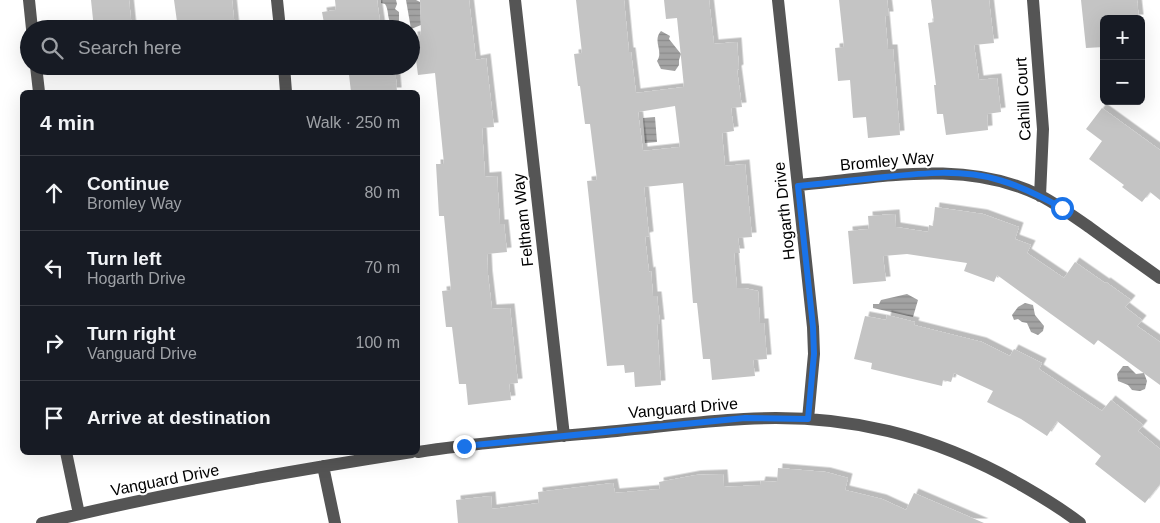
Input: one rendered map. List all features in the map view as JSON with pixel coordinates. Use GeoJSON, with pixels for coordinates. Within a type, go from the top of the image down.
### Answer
{"type":"FeatureCollection","features":[{"type":"Feature","properties":{"kind":"street"},"geometry":{"type":"LineString","coordinates":[[29,0],[31,20]]}},
{"type":"Feature","properties":{"kind":"street"},"geometry":{"type":"LineString","coordinates":[[276,0],[279,20]]}},
{"type":"Feature","properties":{"kind":"street","name":"Feltham Way"},"geometry":{"type":"LineString","coordinates":[[515,0],[564,436]]}},
{"type":"Feature","properties":{"kind":"street","name":"Hogarth Drive"},"geometry":{"type":"LineString","coordinates":[[778,0],[813,327],[814,354],[808,419]]}},
{"type":"Feature","properties":{"kind":"street","name":"Cahill Court"},"geometry":{"type":"LineString","coordinates":[[1033,0],[1043,129],[1040,196]]}},
{"type":"Feature","properties":{"kind":"street"},"geometry":{"type":"LineString","coordinates":[[37,75],[39,90]]}},
{"type":"Feature","properties":{"kind":"street"},"geometry":{"type":"LineString","coordinates":[[285,75],[286,90]]}},
{"type":"Feature","properties":{"kind":"street","name":"Bromley Way"},"geometry":{"type":"LineString","coordinates":[[798,186],[947,172],[1000,180],[1040,196],[1062,208],[1160,278]]}},
{"type":"Feature","properties":{"kind":"street","name":"Vanguard Drive"},"geometry":{"type":"LineString","coordinates":[[420,452],[745,418],[808,419],[876,427],[940,446],[989,466],[1036,493],[1080,523]]}},
{"type":"Feature","properties":{"kind":"street"},"geometry":{"type":"LineString","coordinates":[[67,455],[79,514]]}},
{"type":"Feature","properties":{"kind":"street","name":"Vanguard Drive"},"geometry":{"type":"LineString","coordinates":[[42,523],[323,466],[393,455]]}},
{"type":"Feature","properties":{"kind":"street"},"geometry":{"type":"LineString","coordinates":[[323,466],[335,523]]}},
{"type":"Feature","properties":{"kind":"shaded area"},"geometry":{"type":"Polygon","coordinates":[[[381,0],[396,0],[395,9],[399,12],[399,20],[389,20],[386,6],[381,3],[381,0]]]}},
{"type":"Feature","properties":{"kind":"shaded area"},"geometry":{"type":"Polygon","coordinates":[[[406,0],[416,0],[420,2],[421,25],[420,20],[409,20],[406,0]]]}},
{"type":"Feature","properties":{"kind":"shaded area"},"geometry":{"type":"Polygon","coordinates":[[[661,31],[670,36],[669,39],[681,54],[679,65],[675,71],[661,69],[657,61],[659,57],[658,38],[661,31]]]}},
{"type":"Feature","properties":{"kind":"shaded area"},"geometry":{"type":"Polygon","coordinates":[[[655,117],[657,142],[645,143],[643,118],[655,117]]]}},
{"type":"Feature","properties":{"kind":"shaded area"},"geometry":{"type":"Polygon","coordinates":[[[907,294],[918,300],[913,317],[873,308],[873,304],[879,304],[881,300],[907,294]]]}},
{"type":"Feature","properties":{"kind":"shaded area"},"geometry":{"type":"Polygon","coordinates":[[[1025,303],[1033,305],[1035,315],[1044,326],[1043,331],[1038,335],[1031,332],[1027,323],[1018,319],[1014,320],[1012,315],[1018,307],[1025,303]]]}},
{"type":"Feature","properties":{"kind":"shaded area"},"geometry":{"type":"Polygon","coordinates":[[[1123,366],[1128,366],[1136,374],[1144,373],[1147,381],[1145,389],[1140,391],[1132,390],[1128,385],[1118,381],[1117,374],[1123,366]]]}},
{"type":"Feature","properties":{"kind":"building"},"geometry":{"type":"Polygon","coordinates":[[[91,0],[129,0],[131,20],[93,20],[91,0]]]}},
{"type":"Feature","properties":{"kind":"building"},"geometry":{"type":"Polygon","coordinates":[[[174,0],[232,0],[234,20],[177,20],[174,0]]]}},
{"type":"Feature","properties":{"kind":"building"},"geometry":{"type":"Polygon","coordinates":[[[335,0],[377,0],[380,20],[323,20],[322,12],[336,10],[335,0]]]}},
{"type":"Feature","properties":{"kind":"building"},"geometry":{"type":"Polygon","coordinates":[[[420,0],[469,0],[476,60],[486,58],[494,127],[482,128],[485,177],[497,176],[500,224],[504,224],[507,252],[487,254],[488,275],[492,309],[510,308],[518,383],[509,384],[511,400],[468,405],[466,384],[459,384],[452,327],[446,327],[442,291],[451,290],[444,216],[439,216],[436,164],[444,164],[435,73],[420,75],[420,0]]]}},
{"type":"Feature","properties":{"kind":"building"},"geometry":{"type":"Polygon","coordinates":[[[576,0],[624,0],[629,52],[631,52],[636,93],[684,87],[677,18],[666,19],[664,0],[709,0],[714,44],[737,42],[739,69],[737,70],[742,107],[731,108],[734,131],[722,133],[725,166],[745,164],[752,237],[738,238],[740,253],[734,253],[737,288],[758,291],[760,323],[764,323],[767,359],[753,360],[755,376],[712,380],[710,359],[703,359],[697,303],[693,303],[683,183],[644,187],[649,236],[645,237],[649,272],[651,271],[653,296],[657,296],[660,324],[657,324],[661,385],[635,387],[634,372],[625,373],[624,365],[607,366],[587,181],[597,180],[590,124],[585,124],[574,54],[582,53],[576,0]],[[675,106],[638,112],[643,151],[680,147],[675,106]]]}},
{"type":"Feature","properties":{"kind":"building"},"geometry":{"type":"Polygon","coordinates":[[[839,0],[887,0],[889,16],[885,16],[888,49],[893,49],[900,135],[868,138],[866,117],[853,118],[850,80],[838,81],[835,48],[844,47],[839,0]]]}},
{"type":"Feature","properties":{"kind":"building"},"geometry":{"type":"Polygon","coordinates":[[[931,0],[989,0],[994,43],[974,45],[979,80],[997,78],[1001,112],[987,114],[988,130],[946,135],[943,114],[937,114],[934,85],[936,85],[928,23],[934,22],[931,0]]]}},
{"type":"Feature","properties":{"kind":"building"},"geometry":{"type":"Polygon","coordinates":[[[1081,0],[1137,0],[1139,15],[1100,15],[1100,47],[1086,48],[1081,0]]]}},
{"type":"Feature","properties":{"kind":"building"},"geometry":{"type":"Polygon","coordinates":[[[349,75],[396,75],[397,90],[351,90],[349,75]]]}},
{"type":"Feature","properties":{"kind":"building"},"geometry":{"type":"Polygon","coordinates":[[[1102,108],[1160,150],[1160,200],[1150,192],[1142,202],[1122,187],[1124,185],[1089,159],[1102,141],[1086,129],[1102,108]]]}},
{"type":"Feature","properties":{"kind":"building"},"geometry":{"type":"Polygon","coordinates":[[[935,207],[983,214],[1019,227],[1015,239],[1031,245],[1027,253],[1064,278],[1075,262],[1131,300],[1125,307],[1142,320],[1137,326],[1160,342],[1160,385],[1098,340],[1094,345],[997,275],[994,282],[964,271],[967,263],[907,254],[883,256],[886,281],[853,284],[848,231],[869,229],[868,216],[895,214],[896,227],[928,232],[929,225],[933,226],[935,207]]]}},
{"type":"Feature","properties":{"kind":"building"},"geometry":{"type":"Polygon","coordinates":[[[887,315],[915,322],[914,325],[982,342],[1010,356],[1014,349],[1042,363],[1039,369],[1102,411],[1111,400],[1143,425],[1138,431],[1160,449],[1160,484],[1145,503],[1095,464],[1101,456],[1057,421],[1047,436],[1021,419],[987,402],[993,391],[954,373],[951,382],[943,380],[942,386],[871,369],[872,363],[854,359],[865,316],[886,320],[887,315]]]}},
{"type":"Feature","properties":{"kind":"building"},"geometry":{"type":"Polygon","coordinates":[[[778,468],[826,472],[848,478],[845,490],[882,499],[906,510],[914,493],[984,523],[458,523],[456,500],[491,496],[492,509],[539,503],[538,492],[613,483],[615,493],[660,489],[659,482],[696,475],[723,474],[724,487],[760,485],[761,481],[777,482],[778,468]]]}},
{"type":"Feature","properties":{"kind":"route"},"geometry":{"type":"LineString","coordinates":[[464,446],[745,418],[808,419],[814,354],[813,327],[798,186],[947,172],[1000,180],[1040,196],[1062,208]]}}]}
